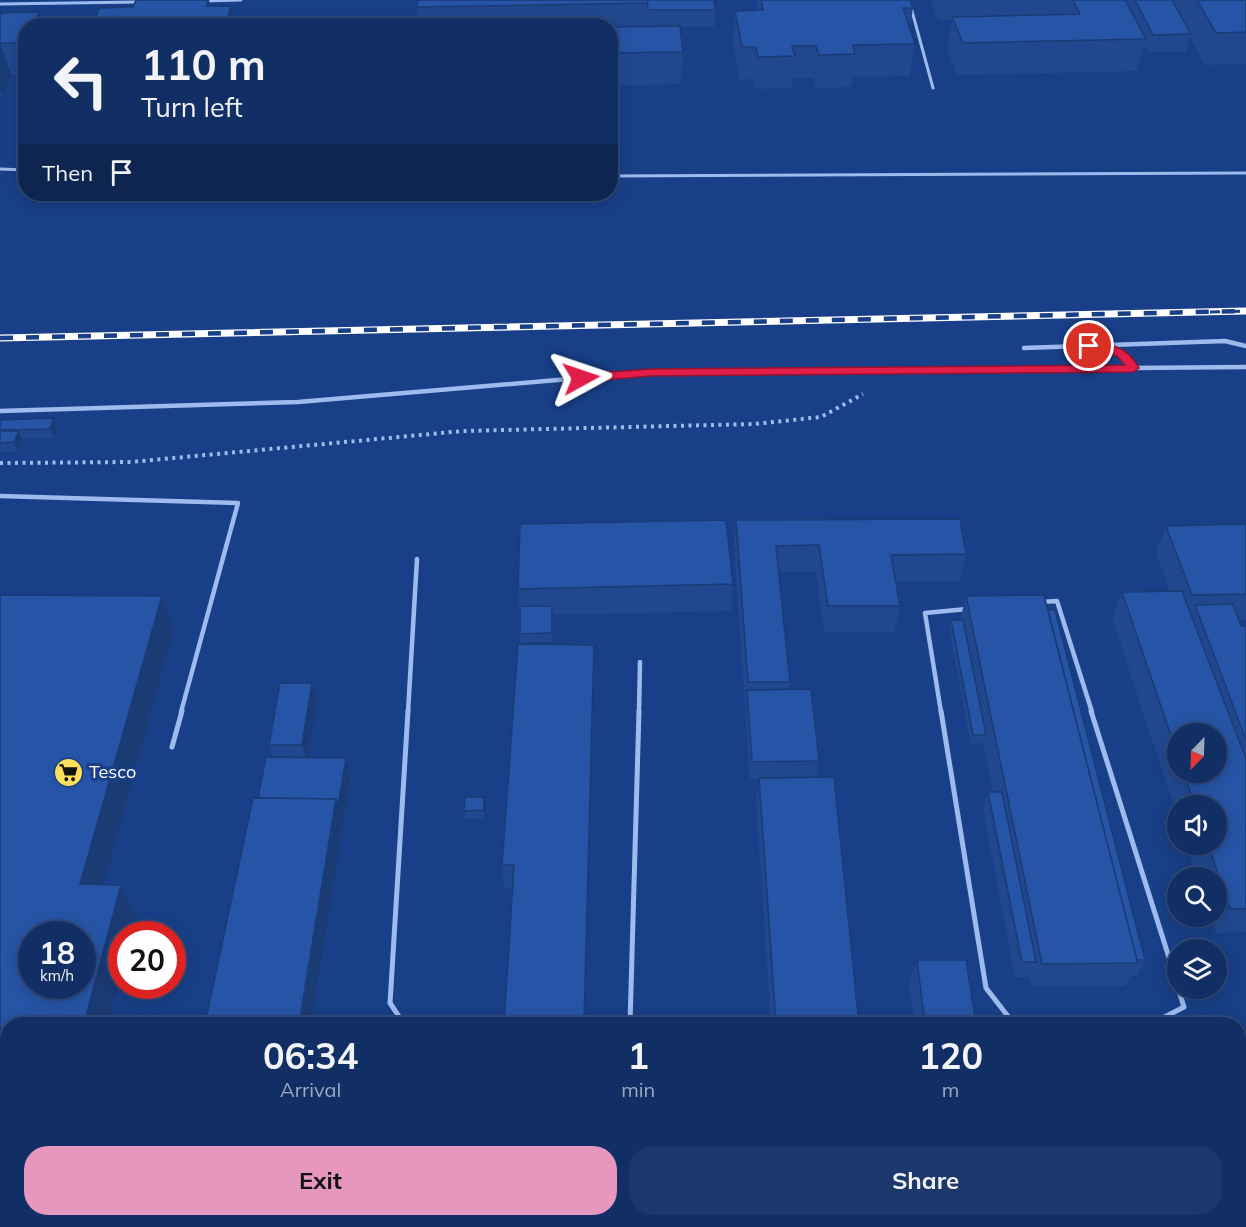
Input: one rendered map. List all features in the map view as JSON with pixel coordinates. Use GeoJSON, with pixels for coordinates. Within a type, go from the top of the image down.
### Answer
{"type":"FeatureCollection","features":[{"type":"Feature","properties":{"kind":"lane"},"geometry":{"type":"LineString","coordinates":[[195,1],[241,0]]}},
{"type":"Feature","properties":{"kind":"lane"},"geometry":{"type":"LineString","coordinates":[[909,0],[933,88]]}},
{"type":"Feature","properties":{"kind":"lane"},"geometry":{"type":"LineString","coordinates":[[99,10],[102,2]]}},
{"type":"Feature","properties":{"kind":"lane"},"geometry":{"type":"LineString","coordinates":[[0,4],[148,2]]}},
{"type":"Feature","properties":{"kind":"lane"},"geometry":{"type":"LineString","coordinates":[[0,169],[18,170]]}},
{"type":"Feature","properties":{"kind":"lane"},"geometry":{"type":"LineString","coordinates":[[618,176],[1246,173]]}},
{"type":"Feature","properties":{"kind":"lane"},"geometry":{"type":"LineString","coordinates":[[1024,348],[1225,341],[1246,346]]}},
{"type":"Feature","properties":{"kind":"lane"},"geometry":{"type":"LineString","coordinates":[[1076,346],[1114,350],[1127,358],[1133,368]]}},
{"type":"Feature","properties":{"kind":"lane"},"geometry":{"type":"LineString","coordinates":[[0,411],[298,402],[651,372],[1246,368]]}},
{"type":"Feature","properties":{"kind":"lane"},"geometry":{"type":"LineString","coordinates":[[0,496],[238,503],[172,747]]}},
{"type":"Feature","properties":{"kind":"lane"},"geometry":{"type":"LineString","coordinates":[[399,1017],[390,1003],[417,559]]}},
{"type":"Feature","properties":{"kind":"lane"},"geometry":{"type":"LineString","coordinates":[[1033,603],[1057,601],[1167,952]]}},
{"type":"Feature","properties":{"kind":"lane"},"geometry":{"type":"LineString","coordinates":[[973,609],[926,613],[986,988],[1009,1017]]}},
{"type":"Feature","properties":{"kind":"lane"},"geometry":{"type":"LineString","coordinates":[[630,1017],[640,662]]}},
{"type":"Feature","properties":{"kind":"lane"},"geometry":{"type":"LineString","coordinates":[[1164,1017],[1184,1007],[1182,999]]}},
{"type":"Feature","properties":{"kind":"path"},"geometry":{"type":"LineString","coordinates":[[0,464],[131,462],[474,431],[764,423],[821,417],[866,393]]}},
{"type":"Feature","properties":{"kind":"building"},"geometry":{"type":"Polygon","coordinates":[[[136,0],[208,0],[206,6],[231,6],[227,18],[95,18],[99,8],[133,7],[136,0]]]}},
{"type":"Feature","properties":{"kind":"building"},"geometry":{"type":"Polygon","coordinates":[[[418,0],[647,0],[648,3],[417,7],[418,0]]]}},
{"type":"Feature","properties":{"kind":"building"},"geometry":{"type":"Polygon","coordinates":[[[647,0],[714,0],[715,10],[648,10],[647,0]]]}},
{"type":"Feature","properties":{"kind":"building"},"geometry":{"type":"Polygon","coordinates":[[[761,0],[910,0],[913,8],[903,8],[915,44],[853,45],[855,54],[819,55],[816,46],[792,46],[795,56],[758,57],[756,47],[742,47],[735,11],[763,10],[761,0]]]}},
{"type":"Feature","properties":{"kind":"building"},"geometry":{"type":"Polygon","coordinates":[[[1073,0],[1125,0],[1146,39],[963,43],[952,17],[1080,14],[1073,0]]]}},
{"type":"Feature","properties":{"kind":"building"},"geometry":{"type":"Polygon","coordinates":[[[1135,0],[1172,0],[1191,34],[1153,35],[1135,0]]]}},
{"type":"Feature","properties":{"kind":"building"},"geometry":{"type":"Polygon","coordinates":[[[1197,0],[1246,0],[1246,32],[1216,33],[1197,0]]]}},
{"type":"Feature","properties":{"kind":"building"},"geometry":{"type":"Polygon","coordinates":[[[39,12],[36,18],[18,18],[18,43],[0,43],[0,13],[39,12]]]}},
{"type":"Feature","properties":{"kind":"building"},"geometry":{"type":"Polygon","coordinates":[[[680,26],[683,52],[618,53],[618,27],[680,26]]]}},
{"type":"Feature","properties":{"kind":"building"},"geometry":{"type":"Polygon","coordinates":[[[54,418],[50,429],[0,430],[0,420],[54,418]]]}},
{"type":"Feature","properties":{"kind":"building"},"geometry":{"type":"Polygon","coordinates":[[[0,431],[19,431],[14,442],[0,443],[0,431]]]}},
{"type":"Feature","properties":{"kind":"building"},"geometry":{"type":"Polygon","coordinates":[[[960,519],[966,554],[891,555],[900,606],[828,606],[819,545],[776,546],[790,682],[748,682],[736,520],[960,519]]]}},
{"type":"Feature","properties":{"kind":"building"},"geometry":{"type":"Polygon","coordinates":[[[726,520],[733,584],[518,589],[520,524],[726,520]]]}},
{"type":"Feature","properties":{"kind":"building"},"geometry":{"type":"Polygon","coordinates":[[[1246,524],[1246,594],[1192,595],[1166,526],[1246,524]]]}},
{"type":"Feature","properties":{"kind":"building"},"geometry":{"type":"Polygon","coordinates":[[[1182,591],[1246,759],[1246,909],[1230,909],[1227,900],[1227,867],[1216,867],[1212,855],[1227,855],[1227,795],[1191,795],[1187,783],[1227,783],[1227,723],[1167,724],[1122,592],[1182,591]]]}},
{"type":"Feature","properties":{"kind":"building","name":"Tesco"},"geometry":{"type":"Polygon","coordinates":[[[0,595],[162,596],[80,884],[121,885],[111,921],[108,921],[108,934],[96,979],[96,921],[18,921],[18,999],[91,999],[86,1017],[0,1017],[0,595]]]}},
{"type":"Feature","properties":{"kind":"building"},"geometry":{"type":"Polygon","coordinates":[[[1044,595],[1138,963],[1042,964],[966,596],[1044,595]]]}},
{"type":"Feature","properties":{"kind":"building"},"geometry":{"type":"Polygon","coordinates":[[[1233,604],[1241,626],[1246,626],[1246,740],[1195,605],[1233,604]]]}},
{"type":"Feature","properties":{"kind":"building"},"geometry":{"type":"Polygon","coordinates":[[[520,606],[552,606],[552,633],[520,634],[520,606]]]}},
{"type":"Feature","properties":{"kind":"building"},"geometry":{"type":"Polygon","coordinates":[[[1048,610],[1055,610],[1145,960],[1137,960],[1048,610]]]}},
{"type":"Feature","properties":{"kind":"building"},"geometry":{"type":"Polygon","coordinates":[[[951,620],[963,620],[986,735],[973,735],[951,620]]]}},
{"type":"Feature","properties":{"kind":"building"},"geometry":{"type":"Polygon","coordinates":[[[518,644],[594,645],[584,1017],[504,1017],[514,865],[502,865],[518,644]]]}},
{"type":"Feature","properties":{"kind":"building"},"geometry":{"type":"Polygon","coordinates":[[[280,683],[312,683],[302,745],[269,745],[280,683]]]}},
{"type":"Feature","properties":{"kind":"building"},"geometry":{"type":"Polygon","coordinates":[[[811,689],[819,761],[752,762],[747,690],[811,689]]]}},
{"type":"Feature","properties":{"kind":"building"},"geometry":{"type":"Polygon","coordinates":[[[266,757],[346,758],[338,807],[336,799],[258,798],[266,757]]]}},
{"type":"Feature","properties":{"kind":"building"},"geometry":{"type":"Polygon","coordinates":[[[834,777],[858,1017],[776,1017],[759,778],[834,777]]]}},
{"type":"Feature","properties":{"kind":"building"},"geometry":{"type":"Polygon","coordinates":[[[988,792],[1002,792],[1036,962],[1022,962],[988,792]]]}},
{"type":"Feature","properties":{"kind":"building"},"geometry":{"type":"Polygon","coordinates":[[[465,797],[484,797],[484,810],[464,811],[465,797]]]}},
{"type":"Feature","properties":{"kind":"building"},"geometry":{"type":"Polygon","coordinates":[[[253,798],[336,799],[300,1017],[206,1017],[253,798]]]}},
{"type":"Feature","properties":{"kind":"building"},"geometry":{"type":"Polygon","coordinates":[[[917,960],[966,960],[975,1017],[924,1017],[917,960]]]}},
{"type":"Feature","properties":{"kind":"railway"},"geometry":{"type":"LineString","coordinates":[[0,338],[1246,311],[1210,312]]}},
{"type":"Feature","properties":{"kind":"place","name":"Tesco"},"geometry":{"type":"Point","coordinates":[68,772]}},
{"type":"Feature","properties":{"kind":"route"},"geometry":{"type":"LineString","coordinates":[[581,378],[651,372],[1133,368],[1121,353],[1107,348],[1089,346]]}}]}
